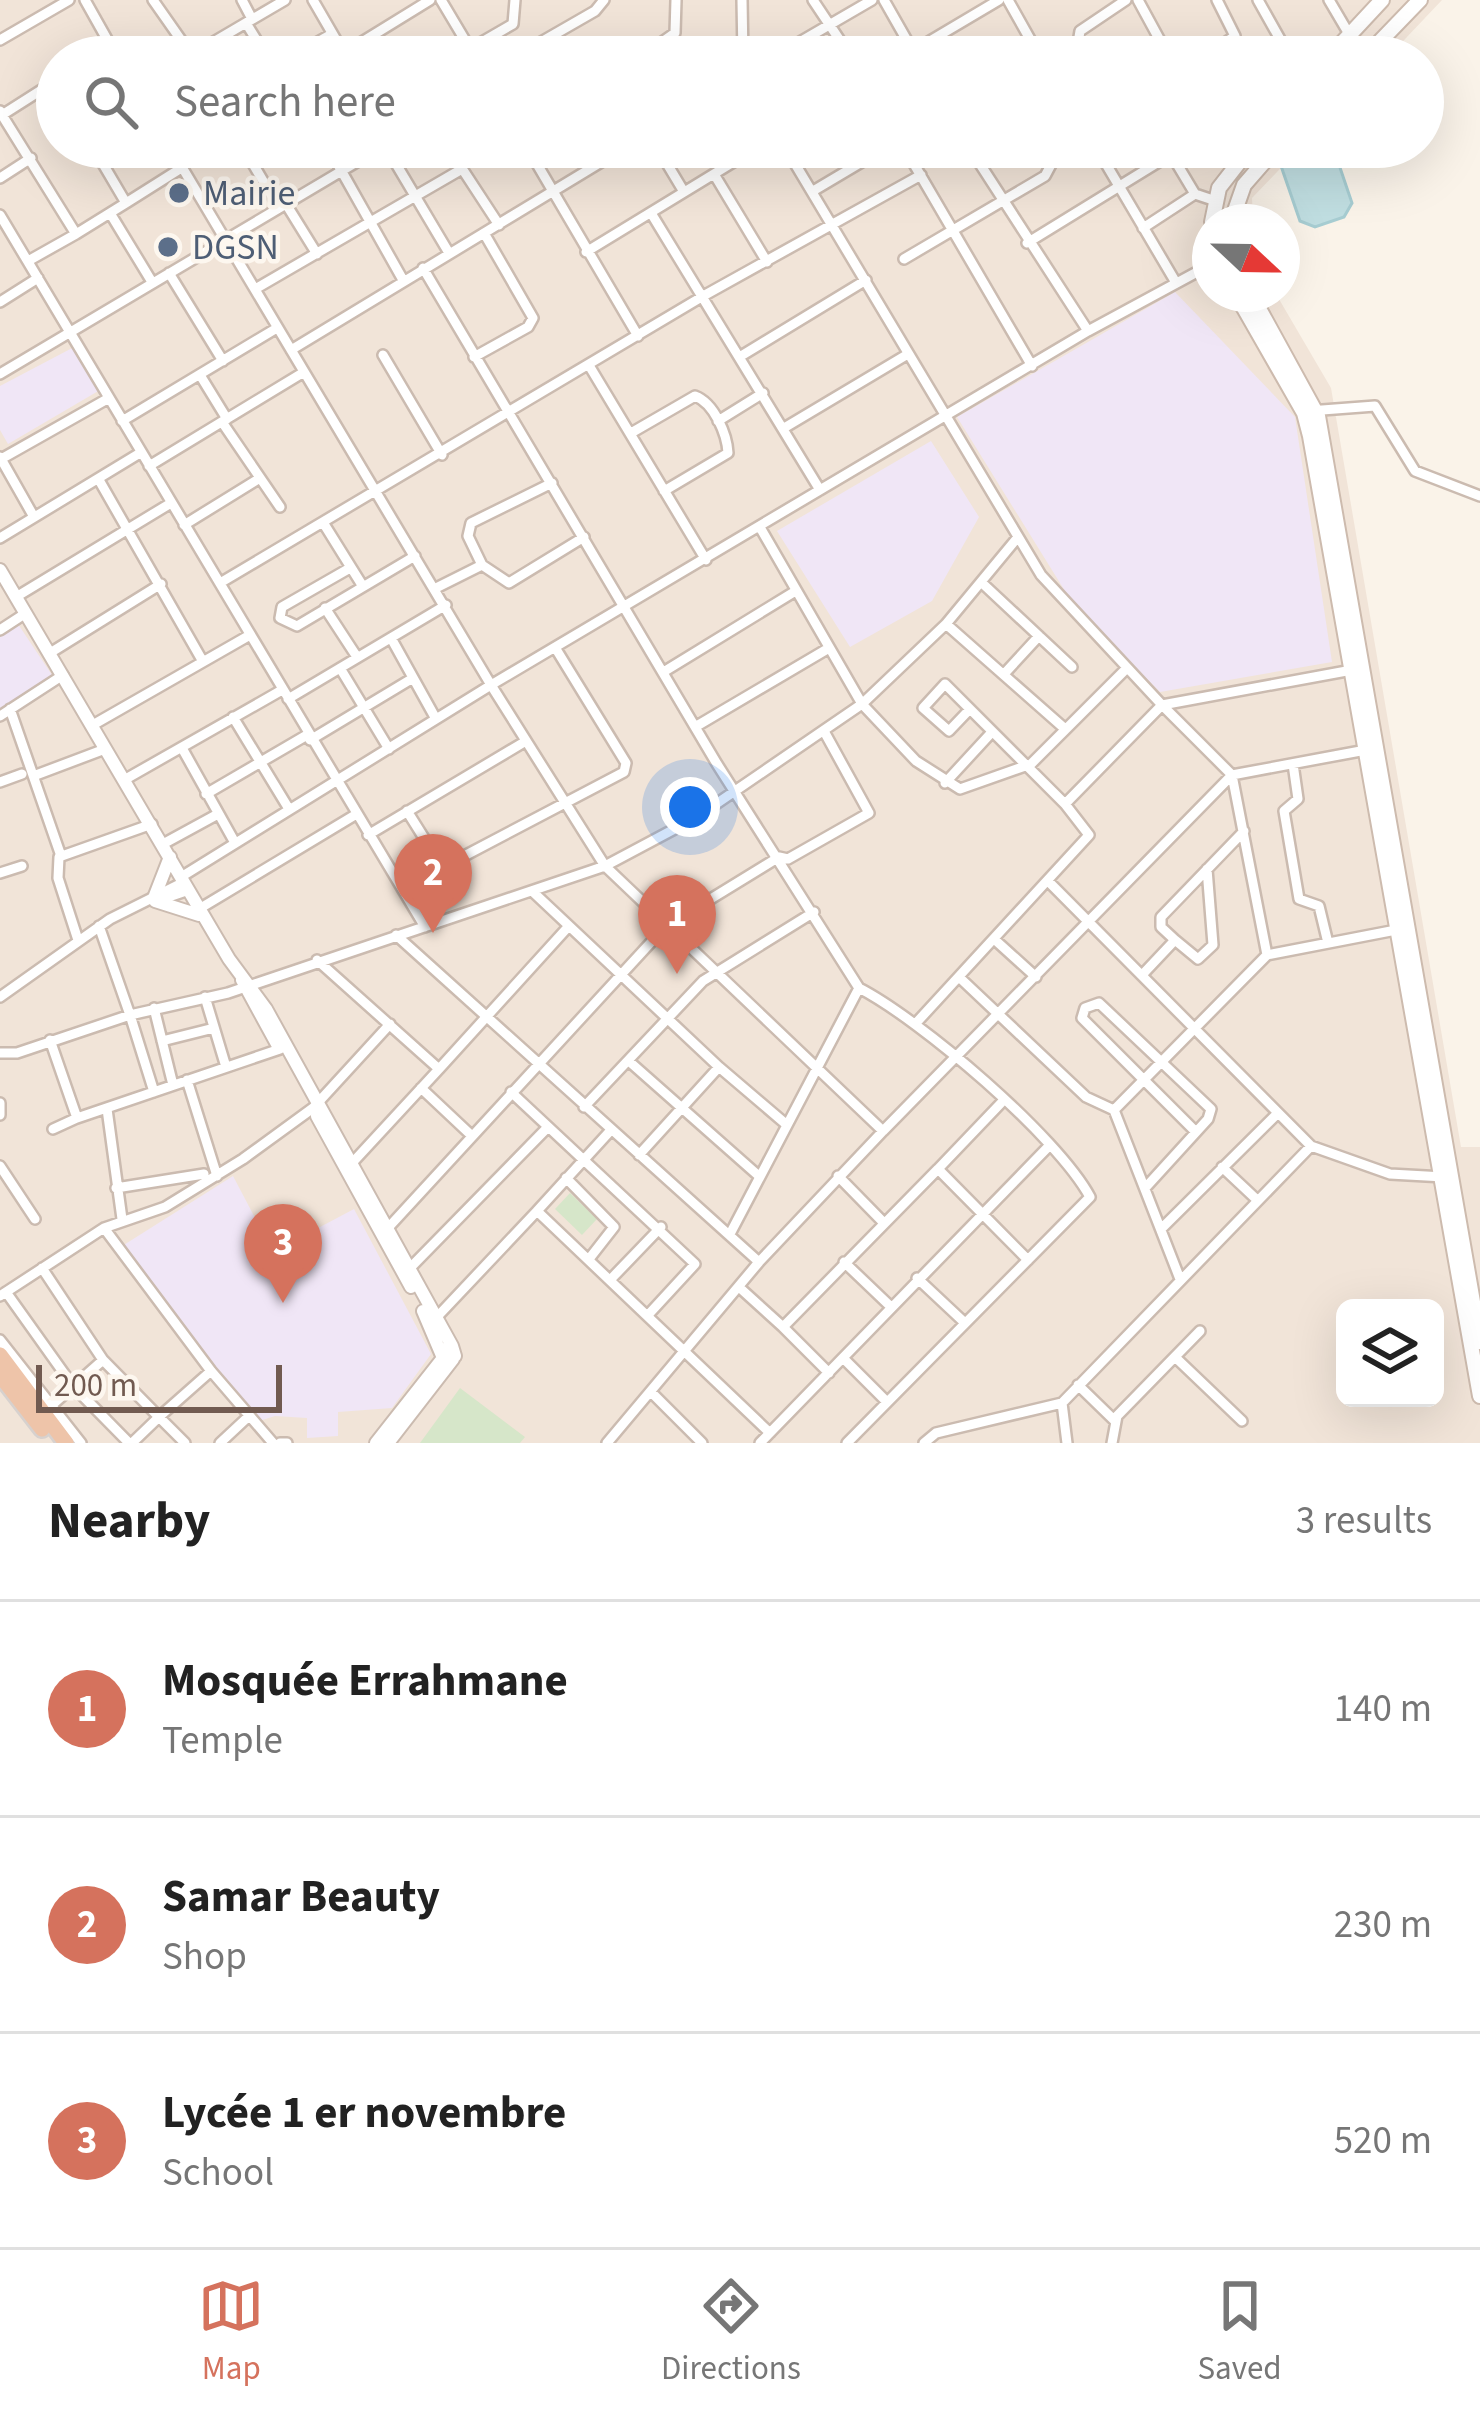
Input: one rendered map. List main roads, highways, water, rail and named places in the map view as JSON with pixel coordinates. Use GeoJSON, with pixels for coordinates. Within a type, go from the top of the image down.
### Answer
{"type":"FeatureCollection","features":[{"type":"Feature","properties":{"kind":"highway"},"geometry":{"type":"LineString","coordinates":[[0,1355],[66,1443]]}},
{"type":"Feature","properties":{"kind":"highway"},"geometry":{"type":"LineString","coordinates":[[0,1375],[54,1443]]}},
{"type":"Feature","properties":{"kind":"main road"},"geometry":{"type":"LineString","coordinates":[[1347,36],[1382,0]]}},
{"type":"Feature","properties":{"kind":"main road"},"geometry":{"type":"LineString","coordinates":[[1385,36],[1420,0]]}},
{"type":"Feature","properties":{"kind":"main road"},"geometry":{"type":"LineString","coordinates":[[1213,204],[1234,168]]}},
{"type":"Feature","properties":{"kind":"main road"},"geometry":{"type":"LineString","coordinates":[[1237,204],[1244,185],[1259,168]]}},
{"type":"Feature","properties":{"kind":"main road"},"geometry":{"type":"LineString","coordinates":[[1247,312],[1310,410],[1396,930],[1480,1342]]}},
{"type":"Feature","properties":{"kind":"main road"},"geometry":{"type":"LineString","coordinates":[[1260,312],[1310,410],[1480,1396]]}},
{"type":"Feature","properties":{"kind":"water"},"geometry":{"type":"Polygon","coordinates":[[[1282,168],[1340,168],[1352,203],[1344,217],[1315,227],[1300,221],[1300,204],[1294,204],[1282,168]]]}},
{"type":"Feature","properties":{"kind":"place","name":"Mairie"},"geometry":{"type":"Point","coordinates":[179,193]}},
{"type":"Feature","properties":{"kind":"place","name":"DGSN"},"geometry":{"type":"Point","coordinates":[168,247]}},
{"type":"Feature","properties":{"kind":"place","name":"Samar Beauty"},"geometry":{"type":"Point","coordinates":[433,933]}},
{"type":"Feature","properties":{"kind":"place","name":"Mosquée Errahmane"},"geometry":{"type":"Point","coordinates":[677,974]}},
{"type":"Feature","properties":{"kind":"place","name":"Lycée 1 er novembre"},"geometry":{"type":"Point","coordinates":[283,1303]}}]}
